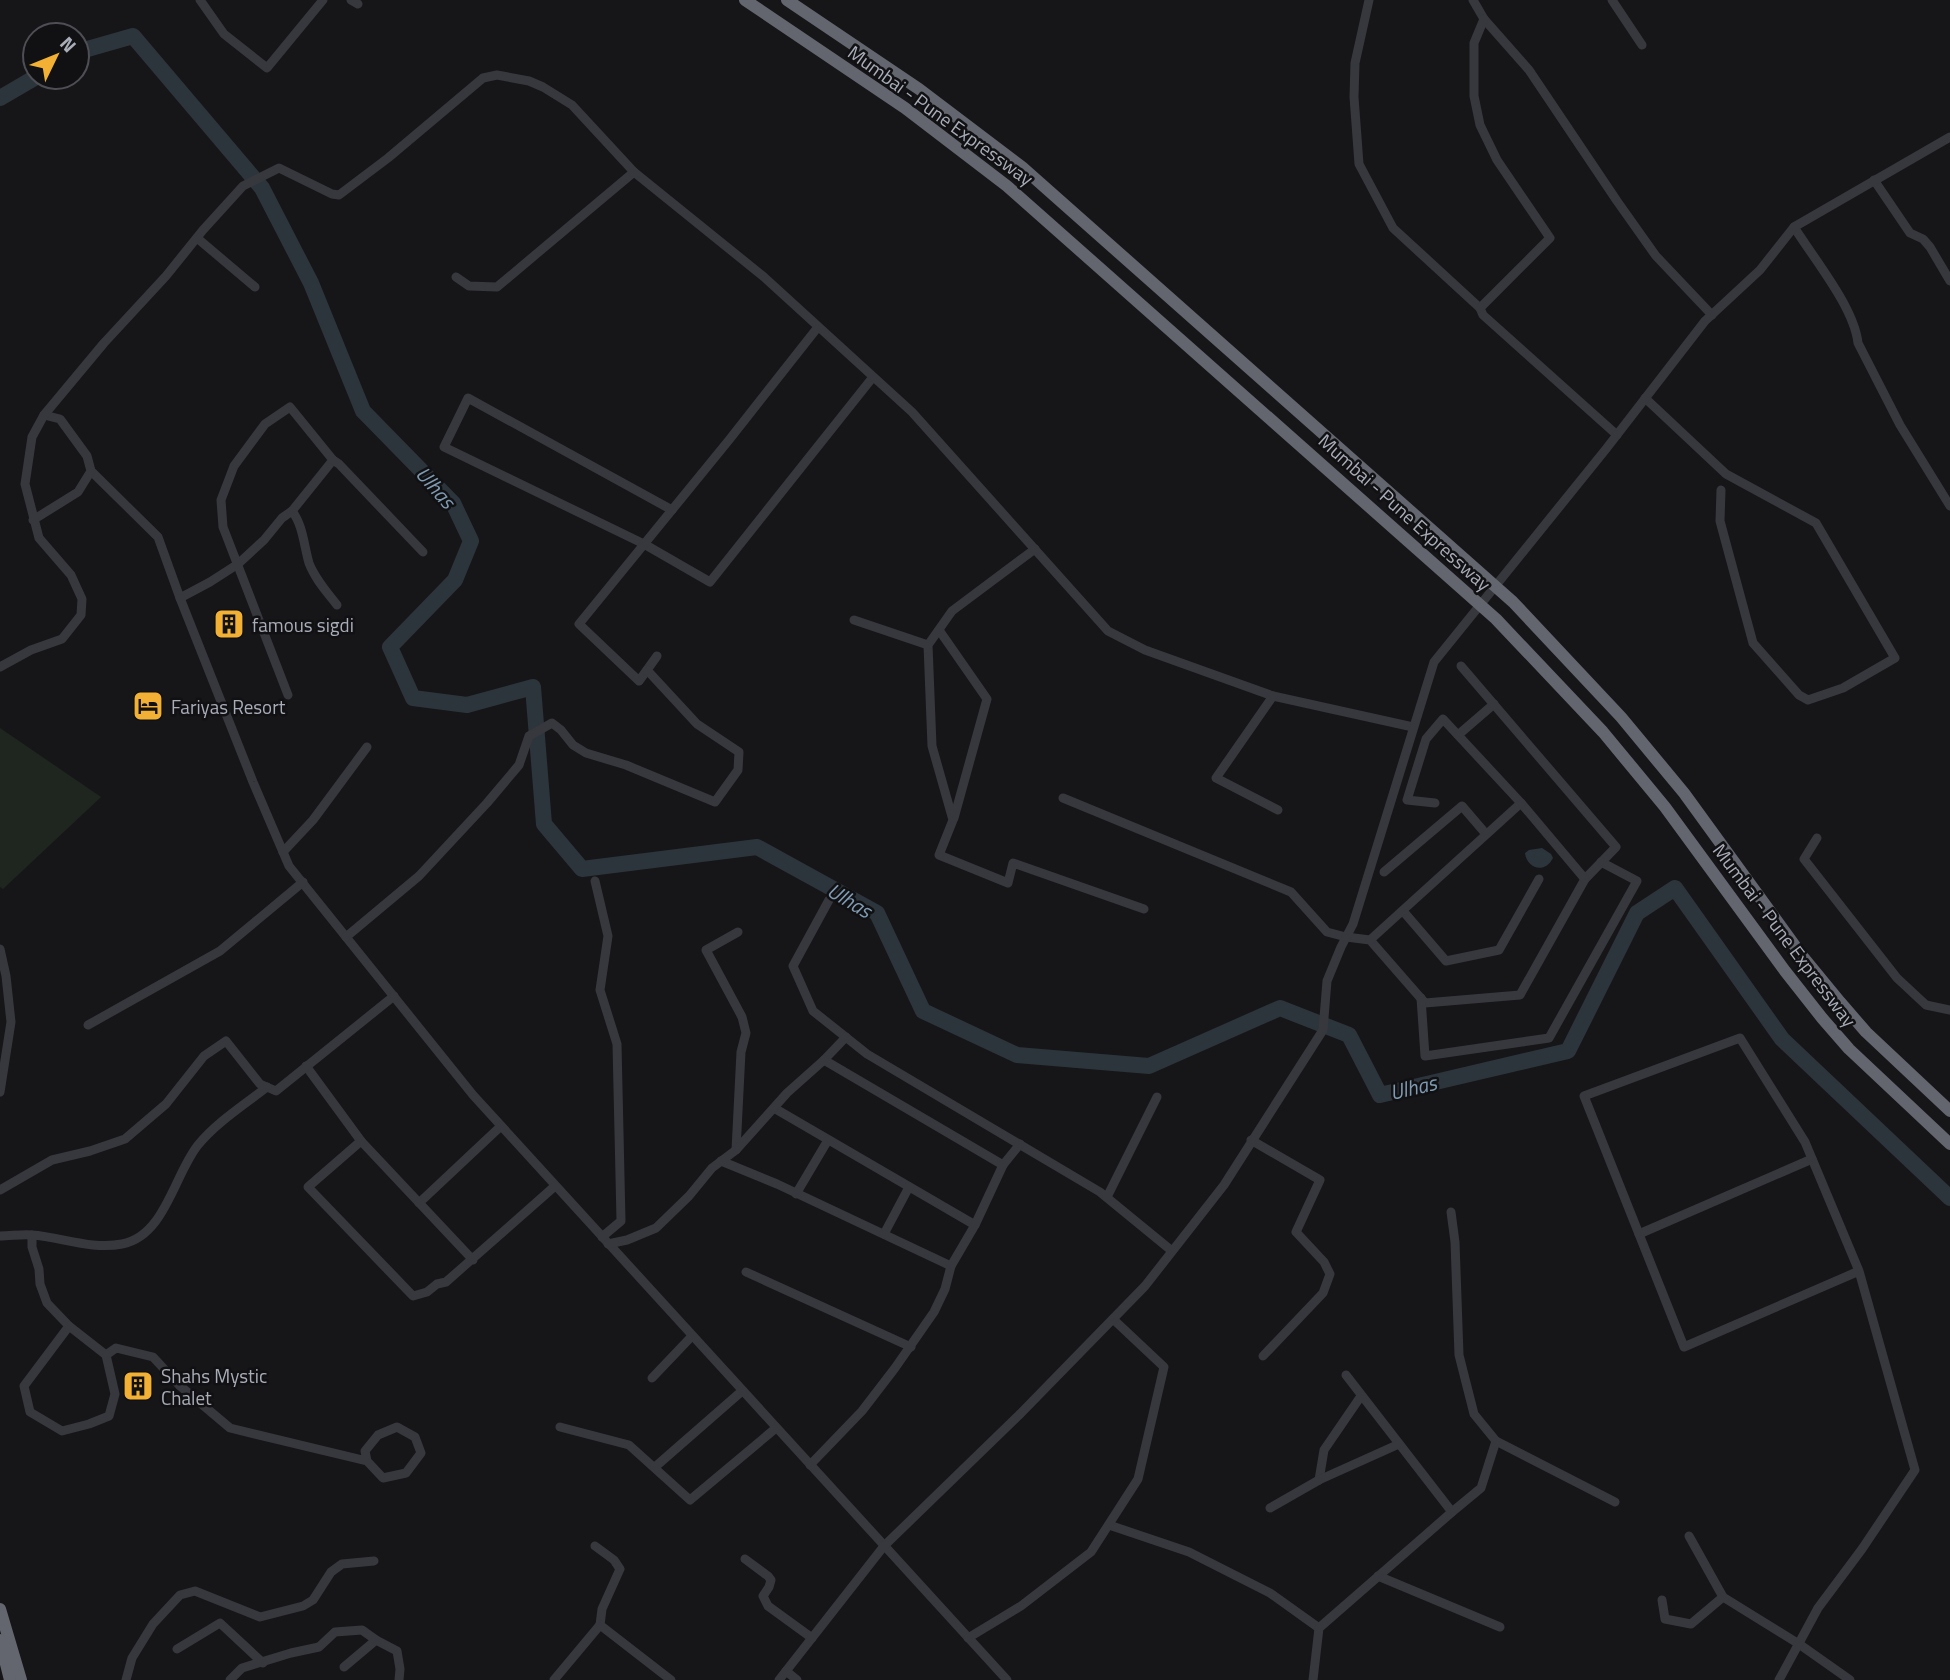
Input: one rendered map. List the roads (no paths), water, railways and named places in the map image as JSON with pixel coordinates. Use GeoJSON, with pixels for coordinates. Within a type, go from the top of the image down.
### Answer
{"type":"FeatureCollection","features":[{"type":"Feature","properties":{"kind":"highway","name":"Mumbai - Pune Expressway"},"geometry":{"type":"LineString","coordinates":[[745,0],[905,108],[1007,186],[1496,619],[1603,732],[1665,807],[1822,1018],[1849,1049],[1950,1144]]}},
{"type":"Feature","properties":{"kind":"highway","name":"Mumbai - Pune Expressway"},"geometry":{"type":"LineString","coordinates":[[787,0],[919,89],[1022,167],[1513,602],[1621,716],[1684,793],[1803,957],[1840,1002],[1866,1032],[1950,1111]]}},
{"type":"Feature","properties":{"kind":"highway"},"geometry":{"type":"LineString","coordinates":[[0,1609],[21,1680]]}},
{"type":"Feature","properties":{"kind":"highway"},"geometry":{"type":"LineString","coordinates":[[0,1640],[10,1680]]}},
{"type":"Feature","properties":{"kind":"street"},"geometry":{"type":"LineString","coordinates":[[200,0],[224,34],[267,68],[323,0]]}},
{"type":"Feature","properties":{"kind":"street"},"geometry":{"type":"LineString","coordinates":[[1369,0],[1355,63],[1354,97],[1359,164],[1393,228],[1480,308],[1483,315],[1617,435]]}},
{"type":"Feature","properties":{"kind":"street"},"geometry":{"type":"LineString","coordinates":[[1473,0],[1484,19],[1529,70],[1656,256],[1712,315]]}},
{"type":"Feature","properties":{"kind":"street"},"geometry":{"type":"LineString","coordinates":[[1612,0],[1642,45]]}},
{"type":"Feature","properties":{"kind":"street"},"geometry":{"type":"LineString","coordinates":[[1480,308],[1550,238],[1497,160],[1480,125],[1474,96],[1474,43],[1484,19]]}},
{"type":"Feature","properties":{"kind":"street"},"geometry":{"type":"LineString","coordinates":[[0,667],[31,650],[62,639],[81,615],[82,599],[71,575],[39,538],[25,484],[32,437],[44,415],[104,343],[243,186],[279,168],[339,195],[388,158],[483,78],[497,75],[529,81],[572,105],[634,172],[764,277],[912,412],[1108,631],[1144,650],[1273,696],[1413,727]]}},
{"type":"Feature","properties":{"kind":"street"},"geometry":{"type":"LineString","coordinates":[[779,1680],[884,1546],[1019,1415],[1145,1286],[1224,1185],[1322,1030],[1327,981],[1353,924],[1434,662],[1705,321],[1760,270],[1794,227],[1949,140]]}},
{"type":"Feature","properties":{"kind":"street"},"geometry":{"type":"LineString","coordinates":[[456,277],[470,286],[497,287],[634,172]]}},
{"type":"Feature","properties":{"kind":"street"},"geometry":{"type":"LineString","coordinates":[[1874,180],[1910,233],[1923,239],[1930,247],[1950,279]]}},
{"type":"Feature","properties":{"kind":"street"},"geometry":{"type":"LineString","coordinates":[[1794,227],[1846,307],[1857,332],[1858,343],[1900,425],[1950,506]]}},
{"type":"Feature","properties":{"kind":"street"},"geometry":{"type":"LineString","coordinates":[[197,238],[254,287]]}},
{"type":"Feature","properties":{"kind":"street"},"geometry":{"type":"LineString","coordinates":[[657,656],[639,681],[579,624],[818,327]]}},
{"type":"Feature","properties":{"kind":"street"},"geometry":{"type":"LineString","coordinates":[[672,510],[468,398],[444,447],[644,544],[710,582],[873,377]]}},
{"type":"Feature","properties":{"kind":"street"},"geometry":{"type":"LineString","coordinates":[[1645,398],[1726,474],[1816,523],[1895,658],[1843,688],[1808,700],[1799,695],[1753,643],[1720,521],[1721,490]]}},
{"type":"Feature","properties":{"kind":"street"},"geometry":{"type":"LineString","coordinates":[[288,695],[223,527],[221,500],[234,466],[265,424],[289,407],[332,460],[339,464],[423,552]]}},
{"type":"Feature","properties":{"kind":"street"},"geometry":{"type":"LineString","coordinates":[[44,415],[60,419],[87,456],[90,471],[158,537],[253,782],[289,866],[473,1095],[1007,1680]]}},
{"type":"Feature","properties":{"kind":"street"},"geometry":{"type":"LineString","coordinates":[[180,598],[238,564],[292,511],[332,460]]}},
{"type":"Feature","properties":{"kind":"street"},"geometry":{"type":"LineString","coordinates":[[33,520],[78,492],[90,471]]}},
{"type":"Feature","properties":{"kind":"street"},"geometry":{"type":"LineString","coordinates":[[292,511],[298,519],[310,566],[337,605]]}},
{"type":"Feature","properties":{"kind":"street"},"geometry":{"type":"LineString","coordinates":[[953,820],[932,746],[928,645],[952,611],[1035,549]]}},
{"type":"Feature","properties":{"kind":"street"},"geometry":{"type":"LineString","coordinates":[[854,621],[928,645]]}},
{"type":"Feature","properties":{"kind":"street"},"geometry":{"type":"LineString","coordinates":[[939,630],[987,699],[953,820],[939,855],[1007,883],[1013,863],[1144,909]]}},
{"type":"Feature","properties":{"kind":"street"},"geometry":{"type":"LineString","coordinates":[[10,662],[27,663]]}},
{"type":"Feature","properties":{"kind":"street"},"geometry":{"type":"LineString","coordinates":[[1063,798],[1292,892],[1327,932],[1370,940],[1425,1003],[1520,995],[1585,878],[1616,847],[1461,666]]}},
{"type":"Feature","properties":{"kind":"street"},"geometry":{"type":"LineString","coordinates":[[346,937],[419,876],[519,765],[529,736],[552,723],[573,746],[586,753],[626,765],[715,802],[738,770],[739,752],[697,724],[647,670]]}},
{"type":"Feature","properties":{"kind":"street"},"geometry":{"type":"LineString","coordinates":[[1273,696],[1216,778],[1279,810]]}},
{"type":"Feature","properties":{"kind":"street"},"geometry":{"type":"LineString","coordinates":[[1458,735],[1494,704]]}},
{"type":"Feature","properties":{"kind":"street"},"geometry":{"type":"LineString","coordinates":[[1435,803],[1407,800],[1426,739],[1443,719],[1521,803],[1585,878]]}},
{"type":"Feature","properties":{"kind":"street"},"geometry":{"type":"LineString","coordinates":[[283,852],[313,820],[367,747]]}},
{"type":"Feature","properties":{"kind":"street"},"geometry":{"type":"LineString","coordinates":[[1370,940],[1521,803]]}},
{"type":"Feature","properties":{"kind":"street"},"geometry":{"type":"LineString","coordinates":[[1384,872],[1462,806],[1486,834]]}},
{"type":"Feature","properties":{"kind":"street"},"geometry":{"type":"LineString","coordinates":[[1817,838],[1804,859],[1897,978],[1926,1005],[1950,1010]]}},
{"type":"Feature","properties":{"kind":"street"},"geometry":{"type":"LineString","coordinates":[[1421,999],[1425,1056],[1549,1038],[1637,881],[1601,862]]}},
{"type":"Feature","properties":{"kind":"street"},"geometry":{"type":"LineString","coordinates":[[1403,911],[1446,961],[1499,950],[1539,878]]}},
{"type":"Feature","properties":{"kind":"street"},"geometry":{"type":"LineString","coordinates":[[595,881],[608,936],[600,990],[617,1044],[621,1221],[605,1241]]}},
{"type":"Feature","properties":{"kind":"street"},"geometry":{"type":"LineString","coordinates":[[88,1025],[220,951],[303,882]]}},
{"type":"Feature","properties":{"kind":"street"},"geometry":{"type":"LineString","coordinates":[[829,901],[793,966],[813,1011],[867,1054],[1107,1197],[1172,1251]]}},
{"type":"Feature","properties":{"kind":"street"},"geometry":{"type":"LineString","coordinates":[[736,1150],[741,1052],[746,1033],[742,1017],[706,950],[737,932]]}},
{"type":"Feature","properties":{"kind":"street"},"geometry":{"type":"LineString","coordinates":[[0,949],[11,1022],[0,1092]]}},
{"type":"Feature","properties":{"kind":"street"},"geometry":{"type":"LineString","coordinates":[[0,1190],[52,1160],[125,1139],[166,1104],[204,1056],[226,1041],[260,1084],[276,1091],[394,996]]}},
{"type":"Feature","properties":{"kind":"street"},"geometry":{"type":"LineString","coordinates":[[605,1241],[627,1240],[656,1228],[689,1196],[712,1168],[736,1150],[787,1093],[846,1037]]}},
{"type":"Feature","properties":{"kind":"street"},"geometry":{"type":"LineString","coordinates":[[1779,1680],[1818,1608],[1915,1470],[1859,1270],[1805,1142],[1741,1038],[1584,1096],[1684,1347],[1859,1270]]}},
{"type":"Feature","properties":{"kind":"street"},"geometry":{"type":"LineString","coordinates":[[824,1060],[1003,1166]]}},
{"type":"Feature","properties":{"kind":"street"},"geometry":{"type":"LineString","coordinates":[[306,1066],[361,1141],[473,1260]]}},
{"type":"Feature","properties":{"kind":"street"},"geometry":{"type":"LineString","coordinates":[[0,1236],[32,1235],[100,1245],[124,1244],[138,1237],[163,1210],[197,1146],[219,1124],[267,1087]]}},
{"type":"Feature","properties":{"kind":"street"},"geometry":{"type":"LineString","coordinates":[[1107,1197],[1157,1097]]}},
{"type":"Feature","properties":{"kind":"street"},"geometry":{"type":"LineString","coordinates":[[774,1108],[975,1225]]}},
{"type":"Feature","properties":{"kind":"street"},"geometry":{"type":"LineString","coordinates":[[419,1203],[501,1126]]}},
{"type":"Feature","properties":{"kind":"street"},"geometry":{"type":"LineString","coordinates":[[796,1194],[828,1140]]}},
{"type":"Feature","properties":{"kind":"street"},"geometry":{"type":"LineString","coordinates":[[1251,1140],[1320,1180],[1296,1232],[1324,1262],[1331,1274],[1323,1293],[1263,1356]]}},
{"type":"Feature","properties":{"kind":"street"},"geometry":{"type":"LineString","coordinates":[[361,1141],[308,1187],[413,1296],[446,1282],[555,1186]]}},
{"type":"Feature","properties":{"kind":"street"},"geometry":{"type":"LineString","coordinates":[[810,1465],[862,1411],[934,1312],[945,1289],[951,1266],[975,1225],[1003,1166],[1020,1144]]}},
{"type":"Feature","properties":{"kind":"street"},"geometry":{"type":"LineString","coordinates":[[1639,1234],[1812,1159]]}},
{"type":"Feature","properties":{"kind":"street"},"geometry":{"type":"LineString","coordinates":[[721,1161],[951,1266]]}},
{"type":"Feature","properties":{"kind":"street"},"geometry":{"type":"LineString","coordinates":[[884,1234],[909,1187]]}},
{"type":"Feature","properties":{"kind":"street"},"geometry":{"type":"LineString","coordinates":[[1451,1212],[1455,1242],[1459,1355],[1474,1414],[1496,1441],[1615,1502]]}},
{"type":"Feature","properties":{"kind":"street"},"geometry":{"type":"LineString","coordinates":[[32,1235],[40,1284],[47,1303],[69,1326],[106,1355],[116,1394],[110,1416],[62,1431],[30,1412],[23,1385],[69,1326]]}},
{"type":"Feature","properties":{"kind":"street"},"geometry":{"type":"LineString","coordinates":[[746,1272],[911,1347]]}},
{"type":"Feature","properties":{"kind":"street"},"geometry":{"type":"LineString","coordinates":[[968,1638],[1021,1606],[1091,1552],[1138,1479],[1164,1367],[1113,1319]]}},
{"type":"Feature","properties":{"kind":"street"},"geometry":{"type":"LineString","coordinates":[[652,1378],[692,1336]]}},
{"type":"Feature","properties":{"kind":"street"},"geometry":{"type":"LineString","coordinates":[[106,1355],[116,1348],[153,1357],[178,1385],[230,1429],[367,1461],[383,1478],[406,1473],[421,1453],[415,1437],[397,1427],[378,1435],[365,1451],[367,1461]]}},
{"type":"Feature","properties":{"kind":"street"},"geometry":{"type":"LineString","coordinates":[[1346,1376],[1452,1512]]}},
{"type":"Feature","properties":{"kind":"street"},"geometry":{"type":"LineString","coordinates":[[655,1467],[742,1391]]}},
{"type":"Feature","properties":{"kind":"street"},"geometry":{"type":"LineString","coordinates":[[1319,1480],[1324,1450],[1362,1395]]}},
{"type":"Feature","properties":{"kind":"street"},"geometry":{"type":"LineString","coordinates":[[560,1427],[629,1445],[690,1500],[776,1428]]}},
{"type":"Feature","properties":{"kind":"street"},"geometry":{"type":"LineString","coordinates":[[1312,1680],[1319,1628],[1481,1488],[1496,1441]]}},
{"type":"Feature","properties":{"kind":"street"},"geometry":{"type":"LineString","coordinates":[[1270,1508],[1319,1480],[1399,1444]]}},
{"type":"Feature","properties":{"kind":"street"},"geometry":{"type":"LineString","coordinates":[[1109,1525],[1189,1552],[1270,1593],[1319,1628]]}},
{"type":"Feature","properties":{"kind":"street"},"geometry":{"type":"LineString","coordinates":[[1689,1536],[1723,1597],[1799,1644],[1850,1680]]}},
{"type":"Feature","properties":{"kind":"street"},"geometry":{"type":"LineString","coordinates":[[554,1680],[600,1625],[602,1609],[620,1569],[614,1560],[595,1546]]}},
{"type":"Feature","properties":{"kind":"street"},"geometry":{"type":"LineString","coordinates":[[745,1559],[771,1580],[763,1597],[768,1606],[812,1638]]}},
{"type":"Feature","properties":{"kind":"street"},"geometry":{"type":"LineString","coordinates":[[125,1680],[132,1658],[153,1624],[180,1595],[195,1591],[260,1617],[303,1606],[313,1600],[331,1572],[342,1564],[374,1561]]}},
{"type":"Feature","properties":{"kind":"street"},"geometry":{"type":"LineString","coordinates":[[1378,1576],[1500,1628]]}},
{"type":"Feature","properties":{"kind":"street"},"geometry":{"type":"LineString","coordinates":[[1662,1600],[1665,1619],[1690,1624],[1723,1597]]}},
{"type":"Feature","properties":{"kind":"street"},"geometry":{"type":"LineString","coordinates":[[177,1649],[219,1623],[263,1663]]}},
{"type":"Feature","properties":{"kind":"street"},"geometry":{"type":"LineString","coordinates":[[600,1625],[671,1680]]}},
{"type":"Feature","properties":{"kind":"street"},"geometry":{"type":"LineString","coordinates":[[230,1680],[242,1668],[318,1647],[335,1632],[362,1630],[397,1651],[399,1680]]}},
{"type":"Feature","properties":{"kind":"street"},"geometry":{"type":"LineString","coordinates":[[344,1667],[376,1640]]}},
{"type":"Feature","properties":{"kind":"street"},"geometry":{"type":"LineString","coordinates":[[786,1671],[797,1680]]}},
{"type":"Feature","properties":{"kind":"waterway","name":"Ulhas"},"geometry":{"type":"LineString","coordinates":[[91,48],[133,36],[262,188],[311,283],[363,411],[453,503],[471,541],[455,580],[390,647],[413,698],[467,705],[533,687],[544,824],[582,869],[757,847],[877,913],[923,1011],[1017,1055],[1149,1066],[1280,1008],[1349,1035],[1380,1095],[1568,1051],[1637,913],[1675,888],[1782,1039],[1950,1198]]}},
{"type":"Feature","properties":{"kind":"waterway","name":"Ulhas"},"geometry":{"type":"LineString","coordinates":[[0,98],[21,86]]}},
{"type":"Feature","properties":{"kind":"place","name":"famous sigdi"},"geometry":{"type":"Point","coordinates":[229,624]}},
{"type":"Feature","properties":{"kind":"place","name":"Fariyas Resort"},"geometry":{"type":"Point","coordinates":[148,706]}},
{"type":"Feature","properties":{"kind":"place","name":"Shahs Mystic Chalet"},"geometry":{"type":"Point","coordinates":[138,1386]}}]}
